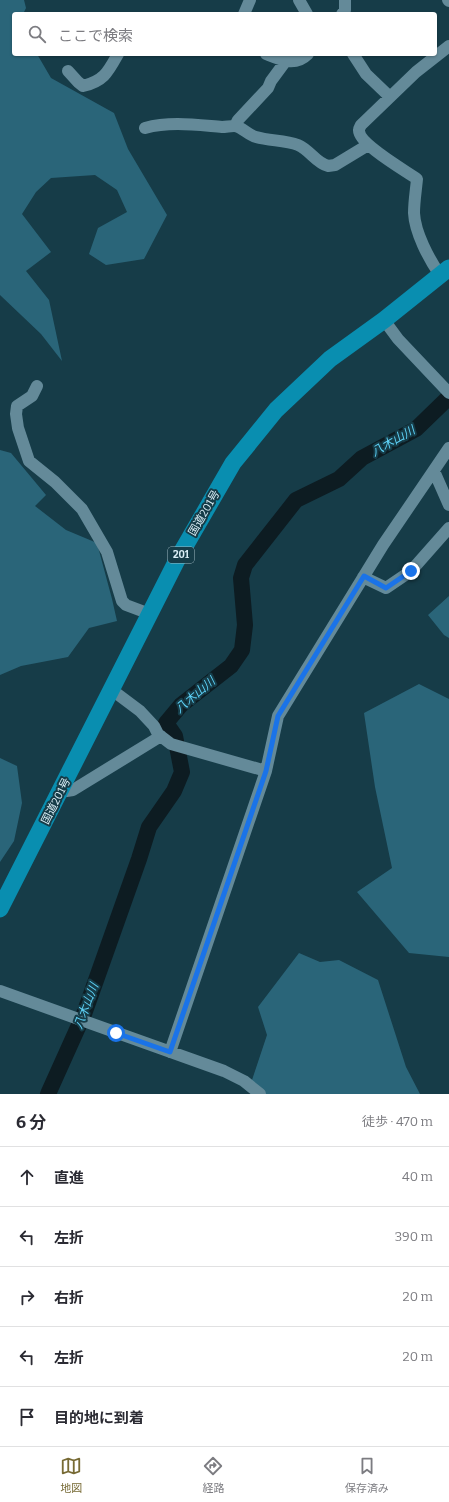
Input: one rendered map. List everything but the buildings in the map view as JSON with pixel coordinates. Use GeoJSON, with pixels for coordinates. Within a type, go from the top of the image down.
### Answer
{"type":"FeatureCollection","features":[{"type":"Feature","properties":{"kind":"highway","name":"国道201号"},"geometry":{"type":"LineString","coordinates":[[0,909],[177,560],[232,463],[276,410],[330,359],[384,320],[444,272]]}},
{"type":"Feature","properties":{"kind":"street"},"geometry":{"type":"LineString","coordinates":[[245,12],[250,0]]}},
{"type":"Feature","properties":{"kind":"street"},"geometry":{"type":"LineString","coordinates":[[299,0],[306,12]]}},
{"type":"Feature","properties":{"kind":"street"},"geometry":{"type":"LineString","coordinates":[[343,12],[345,0]]}},
{"type":"Feature","properties":{"kind":"street"},"geometry":{"type":"LineString","coordinates":[[437,55],[449,46]]}},
{"type":"Feature","properties":{"kind":"street"},"geometry":{"type":"LineString","coordinates":[[68,71],[83,86],[95,83],[106,75],[117,56]]}},
{"type":"Feature","properties":{"kind":"street"},"geometry":{"type":"LineString","coordinates":[[271,56],[285,62],[295,62],[306,56]]}},
{"type":"Feature","properties":{"kind":"street"},"geometry":{"type":"LineString","coordinates":[[354,56],[366,74],[390,97]]}},
{"type":"Feature","properties":{"kind":"street"},"geometry":{"type":"LineString","coordinates":[[436,56],[416,72],[359,128],[360,135],[368,145],[418,179],[415,192],[414,214],[417,227],[430,260],[444,272]]}},
{"type":"Feature","properties":{"kind":"street"},"geometry":{"type":"LineString","coordinates":[[236,126],[238,120],[268,88],[277,71],[285,62]]}},
{"type":"Feature","properties":{"kind":"street"},"geometry":{"type":"LineString","coordinates":[[145,128],[168,124],[192,124],[224,127],[236,126],[255,137],[290,142],[306,150],[318,162],[328,166],[335,165],[368,145]]}},
{"type":"Feature","properties":{"kind":"street"},"geometry":{"type":"LineString","coordinates":[[384,320],[398,338],[448,393]]}},
{"type":"Feature","properties":{"kind":"street"},"geometry":{"type":"LineString","coordinates":[[37,386],[32,396],[17,406],[16,414],[18,428],[29,461],[55,482],[82,509],[106,552],[122,601],[126,605],[150,614]]}},
{"type":"Feature","properties":{"kind":"street"},"geometry":{"type":"LineString","coordinates":[[170,1052],[266,771],[278,716],[383,545],[449,448]]}},
{"type":"Feature","properties":{"kind":"street"},"geometry":{"type":"LineString","coordinates":[[434,471],[449,505]]}},
{"type":"Feature","properties":{"kind":"street"},"geometry":{"type":"LineString","coordinates":[[364,576],[386,588],[411,571],[449,528]]}},
{"type":"Feature","properties":{"kind":"street"},"geometry":{"type":"LineString","coordinates":[[112,690],[140,711],[161,736],[171,744],[266,771]]}},
{"type":"Feature","properties":{"kind":"street"},"geometry":{"type":"LineString","coordinates":[[60,792],[73,790],[161,736]]}},
{"type":"Feature","properties":{"kind":"street"},"geometry":{"type":"LineString","coordinates":[[0,991],[224,1071],[244,1081],[260,1094]]}},
{"type":"Feature","properties":{"kind":"shaded area"},"geometry":{"type":"Polygon","coordinates":[[[0,0],[24,0],[26,8],[24,12],[12,12],[12,56],[38,56],[51,78],[114,113],[128,149],[167,215],[144,259],[106,265],[89,254],[98,228],[127,212],[117,190],[95,175],[51,178],[36,192],[22,214],[51,252],[26,271],[49,300],[62,361],[41,334],[0,295],[0,0]]]}},
{"type":"Feature","properties":{"kind":"shaded area"},"geometry":{"type":"Polygon","coordinates":[[[0,450],[11,453],[46,495],[35,506],[66,530],[97,543],[117,621],[89,628],[68,657],[21,666],[0,675],[0,450]]]}},
{"type":"Feature","properties":{"kind":"shaded area"},"geometry":{"type":"Polygon","coordinates":[[[449,596],[449,638],[444,635],[428,615],[449,596]]]}},
{"type":"Feature","properties":{"kind":"shaded area"},"geometry":{"type":"Polygon","coordinates":[[[419,684],[449,699],[449,957],[409,953],[357,892],[392,868],[375,787],[364,713],[419,684]]]}},
{"type":"Feature","properties":{"kind":"shaded area"},"geometry":{"type":"Polygon","coordinates":[[[0,758],[17,766],[22,803],[14,841],[0,862],[0,758]]]}},
{"type":"Feature","properties":{"kind":"shaded area"},"geometry":{"type":"Polygon","coordinates":[[[299,953],[320,962],[339,960],[378,980],[406,1067],[420,1094],[259,1094],[251,1083],[267,1035],[258,1007],[299,953]]]}},
{"type":"Feature","properties":{"kind":"waterway","name":"八木山川"},"geometry":{"type":"LineString","coordinates":[[48,1094],[84,1014],[149,827],[174,791],[182,772],[175,736],[166,723],[181,705],[231,666],[242,650],[245,625],[241,578],[245,565],[296,500],[339,479],[362,458],[416,429],[449,397]]}},
{"type":"Feature","properties":{"kind":"route"},"geometry":{"type":"LineString","coordinates":[[116,1033],[170,1052],[266,771],[278,716],[364,576],[386,588],[397,579],[411,571]]}}]}
